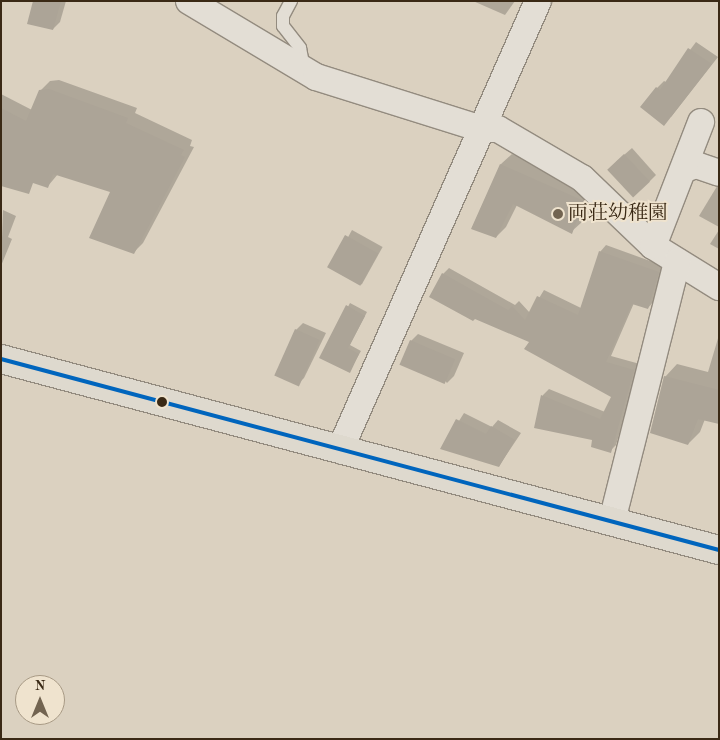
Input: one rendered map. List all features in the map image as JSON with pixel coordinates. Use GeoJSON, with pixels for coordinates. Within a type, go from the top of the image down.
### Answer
{"type":"FeatureCollection","features":[{"type":"Feature","properties":{"kind":"main road"},"geometry":{"type":"LineString","coordinates":[[1,360],[719,550]]}},
{"type":"Feature","properties":{"kind":"street"},"geometry":{"type":"LineString","coordinates":[[189,1],[324,80],[482,129],[498,129],[582,178],[654,246],[719,287]]}},
{"type":"Feature","properties":{"kind":"street"},"geometry":{"type":"LineString","coordinates":[[340,450],[538,1]]}},
{"type":"Feature","properties":{"kind":"street"},"geometry":{"type":"LineString","coordinates":[[654,246],[685,169],[701,122]]}},
{"type":"Feature","properties":{"kind":"street"},"geometry":{"type":"LineString","coordinates":[[685,169],[696,165],[719,173]]}},
{"type":"Feature","properties":{"kind":"street"},"geometry":{"type":"LineString","coordinates":[[612,521],[678,262]]}},
{"type":"Feature","properties":{"kind":"lane"},"geometry":{"type":"LineString","coordinates":[[291,1],[283,16],[283,26],[300,48],[305,70]]}},
{"type":"Feature","properties":{"kind":"building"},"geometry":{"type":"Polygon","coordinates":[[[33,1],[61,1],[53,30],[27,24],[33,1]]]}},
{"type":"Feature","properties":{"kind":"building"},"geometry":{"type":"Polygon","coordinates":[[[688,48],[712,64],[664,126],[640,107],[656,87],[660,90],[688,48]]]}},
{"type":"Feature","properties":{"kind":"building"},"geometry":{"type":"Polygon","coordinates":[[[49,89],[128,118],[126,123],[184,150],[181,155],[185,157],[134,254],[89,238],[110,192],[53,174],[48,188],[33,183],[29,194],[1,186],[1,108],[26,121],[39,90],[49,89]]]}},
{"type":"Feature","properties":{"kind":"building"},"geometry":{"type":"Polygon","coordinates":[[[624,154],[650,182],[633,197],[607,170],[624,154]]]}},
{"type":"Feature","properties":{"kind":"building"},"geometry":{"type":"Polygon","coordinates":[[[500,164],[584,201],[572,234],[513,204],[496,238],[471,229],[500,164]]]}},
{"type":"Feature","properties":{"kind":"building"},"geometry":{"type":"Polygon","coordinates":[[[345,235],[378,253],[360,286],[327,267],[345,235]]]}},
{"type":"Feature","properties":{"kind":"building"},"geometry":{"type":"Polygon","coordinates":[[[599,251],[659,272],[648,309],[632,304],[606,362],[634,370],[611,453],[591,447],[592,440],[534,428],[541,395],[600,419],[611,397],[524,349],[529,342],[475,319],[473,321],[429,297],[442,273],[508,310],[512,306],[525,320],[537,296],[578,315],[599,251]]]}},
{"type":"Feature","properties":{"kind":"building"},"geometry":{"type":"Polygon","coordinates":[[[346,305],[365,316],[348,348],[359,354],[350,373],[319,358],[346,305]]]}},
{"type":"Feature","properties":{"kind":"building"},"geometry":{"type":"Polygon","coordinates":[[[295,329],[320,340],[299,387],[274,376],[295,329]]]}},
{"type":"Feature","properties":{"kind":"building"},"geometry":{"type":"Polygon","coordinates":[[[410,340],[455,359],[445,384],[399,365],[410,340]]]}},
{"type":"Feature","properties":{"kind":"building"},"geometry":{"type":"Polygon","coordinates":[[[664,376],[719,390],[719,424],[698,419],[688,445],[650,433],[664,376]]]}},
{"type":"Feature","properties":{"kind":"building"},"geometry":{"type":"Polygon","coordinates":[[[456,419],[486,434],[491,426],[515,440],[499,467],[440,449],[456,419]]]}},
{"type":"Feature","properties":{"kind":"transit line"},"geometry":{"type":"LineString","coordinates":[[1,359],[719,550]]}},
{"type":"Feature","properties":{"kind":"place","name":"両荘幼稚園"},"geometry":{"type":"Point","coordinates":[558,214]}}]}
